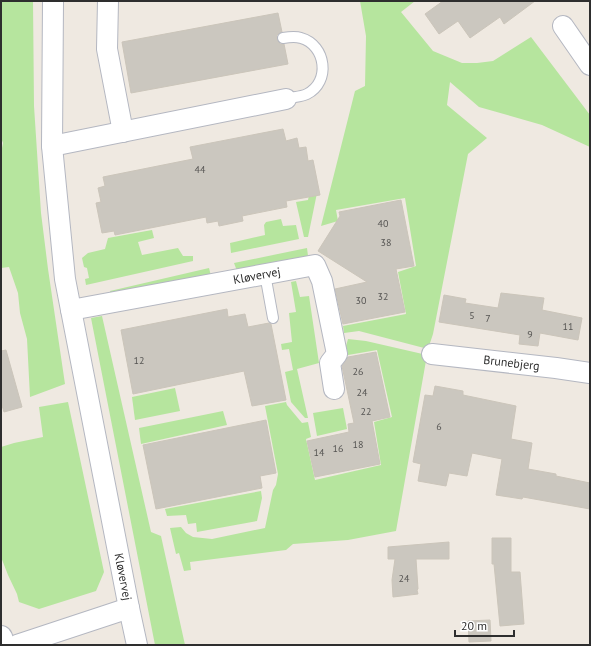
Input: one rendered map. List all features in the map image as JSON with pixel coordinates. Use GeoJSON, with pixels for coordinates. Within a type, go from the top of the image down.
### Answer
{"type":"FeatureCollection","features":[{"type":"Feature","properties":{"kind":"street","name":"Kløvervej"},"geometry":{"type":"LineString","coordinates":[[53,1],[52,146],[65,279],[137,645]]}},
{"type":"Feature","properties":{"kind":"street"},"geometry":{"type":"LineString","coordinates":[[108,1],[107,49],[123,132]]}},
{"type":"Feature","properties":{"kind":"street"},"geometry":{"type":"LineString","coordinates":[[563,26],[590,65]]}},
{"type":"Feature","properties":{"kind":"street"},"geometry":{"type":"LineString","coordinates":[[52,146],[286,99]]}},
{"type":"Feature","properties":{"kind":"street","name":"Kløvervej"},"geometry":{"type":"LineString","coordinates":[[71,310],[315,265],[322,281],[337,354],[330,363],[334,389]]}},
{"type":"Feature","properties":{"kind":"street","name":"Brunebjerg"},"geometry":{"type":"LineString","coordinates":[[432,354],[590,373]]}},
{"type":"Feature","properties":{"kind":"street","name":"Kløvervej"},"geometry":{"type":"LineString","coordinates":[[17,645],[129,608]]}},
{"type":"Feature","properties":{"kind":"street"},"geometry":{"type":"LineString","coordinates":[[1,637],[4,645]]}},
{"type":"Feature","properties":{"kind":"lane"},"geometry":{"type":"LineString","coordinates":[[283,38],[295,36],[310,42],[321,55],[323,63],[323,72],[320,81],[314,89],[306,94],[286,99]]}},
{"type":"Feature","properties":{"kind":"lane"},"geometry":{"type":"LineString","coordinates":[[265,274],[273,318]]}},
{"type":"Feature","properties":{"kind":"green space"},"geometry":{"type":"Polygon","coordinates":[[[1,1],[33,1],[34,106],[41,213],[65,384],[30,397],[27,339],[20,313],[18,293],[9,267],[1,268],[1,153],[3,143],[1,138],[1,1]]]}},
{"type":"Feature","properties":{"kind":"green space"},"geometry":{"type":"Polygon","coordinates":[[[360,1],[415,1],[401,12],[433,51],[462,63],[493,61],[531,37],[590,115],[590,147],[542,125],[479,107],[450,82],[447,105],[487,138],[468,154],[433,334],[428,349],[359,331],[344,333],[343,326],[406,314],[398,272],[416,266],[405,198],[336,210],[338,221],[321,226],[355,91],[365,86],[366,36],[360,1]]]}},
{"type":"Feature","properties":{"kind":"green space"},"geometry":{"type":"Polygon","coordinates":[[[317,193],[308,237],[304,237],[296,202],[308,200],[309,195],[317,193]]]}},
{"type":"Feature","properties":{"kind":"green space"},"geometry":{"type":"Polygon","coordinates":[[[281,219],[283,226],[296,225],[299,239],[231,253],[230,243],[265,235],[264,225],[266,222],[281,219]]]}},
{"type":"Feature","properties":{"kind":"green space"},"geometry":{"type":"Polygon","coordinates":[[[152,230],[154,238],[138,242],[142,255],[178,248],[183,256],[193,256],[193,261],[86,285],[85,279],[89,278],[87,268],[84,267],[82,258],[88,253],[105,249],[108,238],[152,230]]]}},
{"type":"Feature","properties":{"kind":"green space"},"geometry":{"type":"Polygon","coordinates":[[[307,248],[308,256],[237,271],[234,263],[307,248]]]}},
{"type":"Feature","properties":{"kind":"green space"},"geometry":{"type":"Polygon","coordinates":[[[209,268],[211,276],[111,295],[110,291],[209,268]]]}},
{"type":"Feature","properties":{"kind":"green space"},"geometry":{"type":"Polygon","coordinates":[[[296,281],[300,297],[309,296],[319,363],[297,369],[308,418],[305,418],[291,402],[285,372],[293,370],[289,349],[282,350],[281,344],[292,342],[289,313],[296,312],[291,282],[296,281]]]}},
{"type":"Feature","properties":{"kind":"green space"},"geometry":{"type":"Polygon","coordinates":[[[102,316],[151,532],[161,536],[185,645],[155,645],[91,318],[102,316]]]}},
{"type":"Feature","properties":{"kind":"green space"},"geometry":{"type":"Polygon","coordinates":[[[348,339],[366,341],[427,355],[396,531],[348,540],[293,544],[286,550],[190,562],[191,570],[184,571],[179,553],[176,554],[170,528],[181,527],[186,533],[193,537],[212,539],[265,528],[278,474],[265,406],[286,402],[302,423],[308,422],[311,437],[306,439],[315,480],[381,465],[374,422],[392,417],[377,350],[348,355],[346,346],[348,339]]]}},
{"type":"Feature","properties":{"kind":"green space"},"geometry":{"type":"Polygon","coordinates":[[[175,388],[180,411],[135,420],[132,397],[175,388]]]}},
{"type":"Feature","properties":{"kind":"green space"},"geometry":{"type":"Polygon","coordinates":[[[68,402],[104,572],[96,591],[39,609],[19,602],[1,557],[1,447],[43,437],[39,407],[68,402]]]}},
{"type":"Feature","properties":{"kind":"green space"},"geometry":{"type":"Polygon","coordinates":[[[343,408],[347,429],[317,436],[313,413],[343,408]]]}},
{"type":"Feature","properties":{"kind":"green space"},"geometry":{"type":"Polygon","coordinates":[[[223,411],[227,425],[141,444],[139,428],[223,411]]]}},
{"type":"Feature","properties":{"kind":"green space"},"geometry":{"type":"Polygon","coordinates":[[[261,491],[262,498],[257,521],[197,532],[196,523],[188,524],[186,515],[167,516],[165,509],[261,491]]]}},
{"type":"Feature","properties":{"kind":"building"},"geometry":{"type":"Polygon","coordinates":[[[443,1],[535,1],[504,24],[500,17],[470,38],[458,21],[439,34],[425,14],[443,1]]]}},
{"type":"Feature","properties":{"kind":"building"},"geometry":{"type":"Polygon","coordinates":[[[278,13],[282,32],[277,35],[277,39],[280,44],[284,44],[288,64],[131,93],[122,42],[278,13]]]}},
{"type":"Feature","properties":{"kind":"building"},"geometry":{"type":"Polygon","coordinates":[[[283,129],[286,141],[297,138],[299,148],[306,147],[308,161],[313,160],[320,195],[286,201],[287,207],[242,216],[243,221],[219,226],[218,221],[207,223],[206,217],[115,235],[114,231],[102,233],[96,203],[101,202],[98,188],[105,186],[103,177],[193,159],[190,147],[283,129]]]}},
{"type":"Feature","properties":{"kind":"building"},"geometry":{"type":"Polygon","coordinates":[[[401,200],[414,266],[396,269],[405,312],[343,324],[335,289],[367,282],[318,251],[340,216],[339,212],[401,200]]]}},
{"type":"Feature","properties":{"kind":"building"},"geometry":{"type":"Polygon","coordinates":[[[501,293],[544,298],[542,310],[582,318],[578,340],[540,333],[538,346],[519,344],[520,335],[439,322],[444,295],[466,299],[465,303],[498,308],[501,293]]]}},
{"type":"Feature","properties":{"kind":"building"},"geometry":{"type":"Polygon","coordinates":[[[227,309],[228,317],[245,314],[248,327],[269,323],[271,324],[286,400],[252,406],[244,371],[133,394],[121,330],[227,309]]]}},
{"type":"Feature","properties":{"kind":"building"},"geometry":{"type":"Polygon","coordinates":[[[6,350],[22,407],[4,412],[1,402],[1,351],[6,350]]]}},
{"type":"Feature","properties":{"kind":"building"},"geometry":{"type":"Polygon","coordinates":[[[376,352],[390,417],[372,421],[380,464],[315,477],[307,441],[349,432],[348,424],[354,423],[342,366],[348,357],[376,352]]]}},
{"type":"Feature","properties":{"kind":"building"},"geometry":{"type":"Polygon","coordinates":[[[435,386],[463,391],[463,395],[516,406],[511,439],[532,443],[528,469],[556,474],[556,476],[590,483],[590,509],[523,497],[522,499],[496,495],[502,459],[472,453],[467,476],[449,473],[446,486],[418,481],[421,464],[413,462],[425,395],[433,396],[435,386]]]}},
{"type":"Feature","properties":{"kind":"building"},"geometry":{"type":"Polygon","coordinates":[[[266,420],[276,473],[260,476],[262,488],[156,509],[143,445],[266,420]]]}},
{"type":"Feature","properties":{"kind":"building"},"geometry":{"type":"Polygon","coordinates":[[[492,538],[511,538],[511,572],[520,572],[524,624],[500,626],[494,564],[492,564],[492,538]]]}},
{"type":"Feature","properties":{"kind":"building"},"geometry":{"type":"Polygon","coordinates":[[[449,542],[449,559],[416,559],[418,594],[393,597],[392,580],[395,559],[388,559],[388,547],[449,542]]]}},
{"type":"Feature","properties":{"kind":"building"},"geometry":{"type":"Polygon","coordinates":[[[490,620],[491,641],[469,642],[468,621],[490,620]]]}}]}
